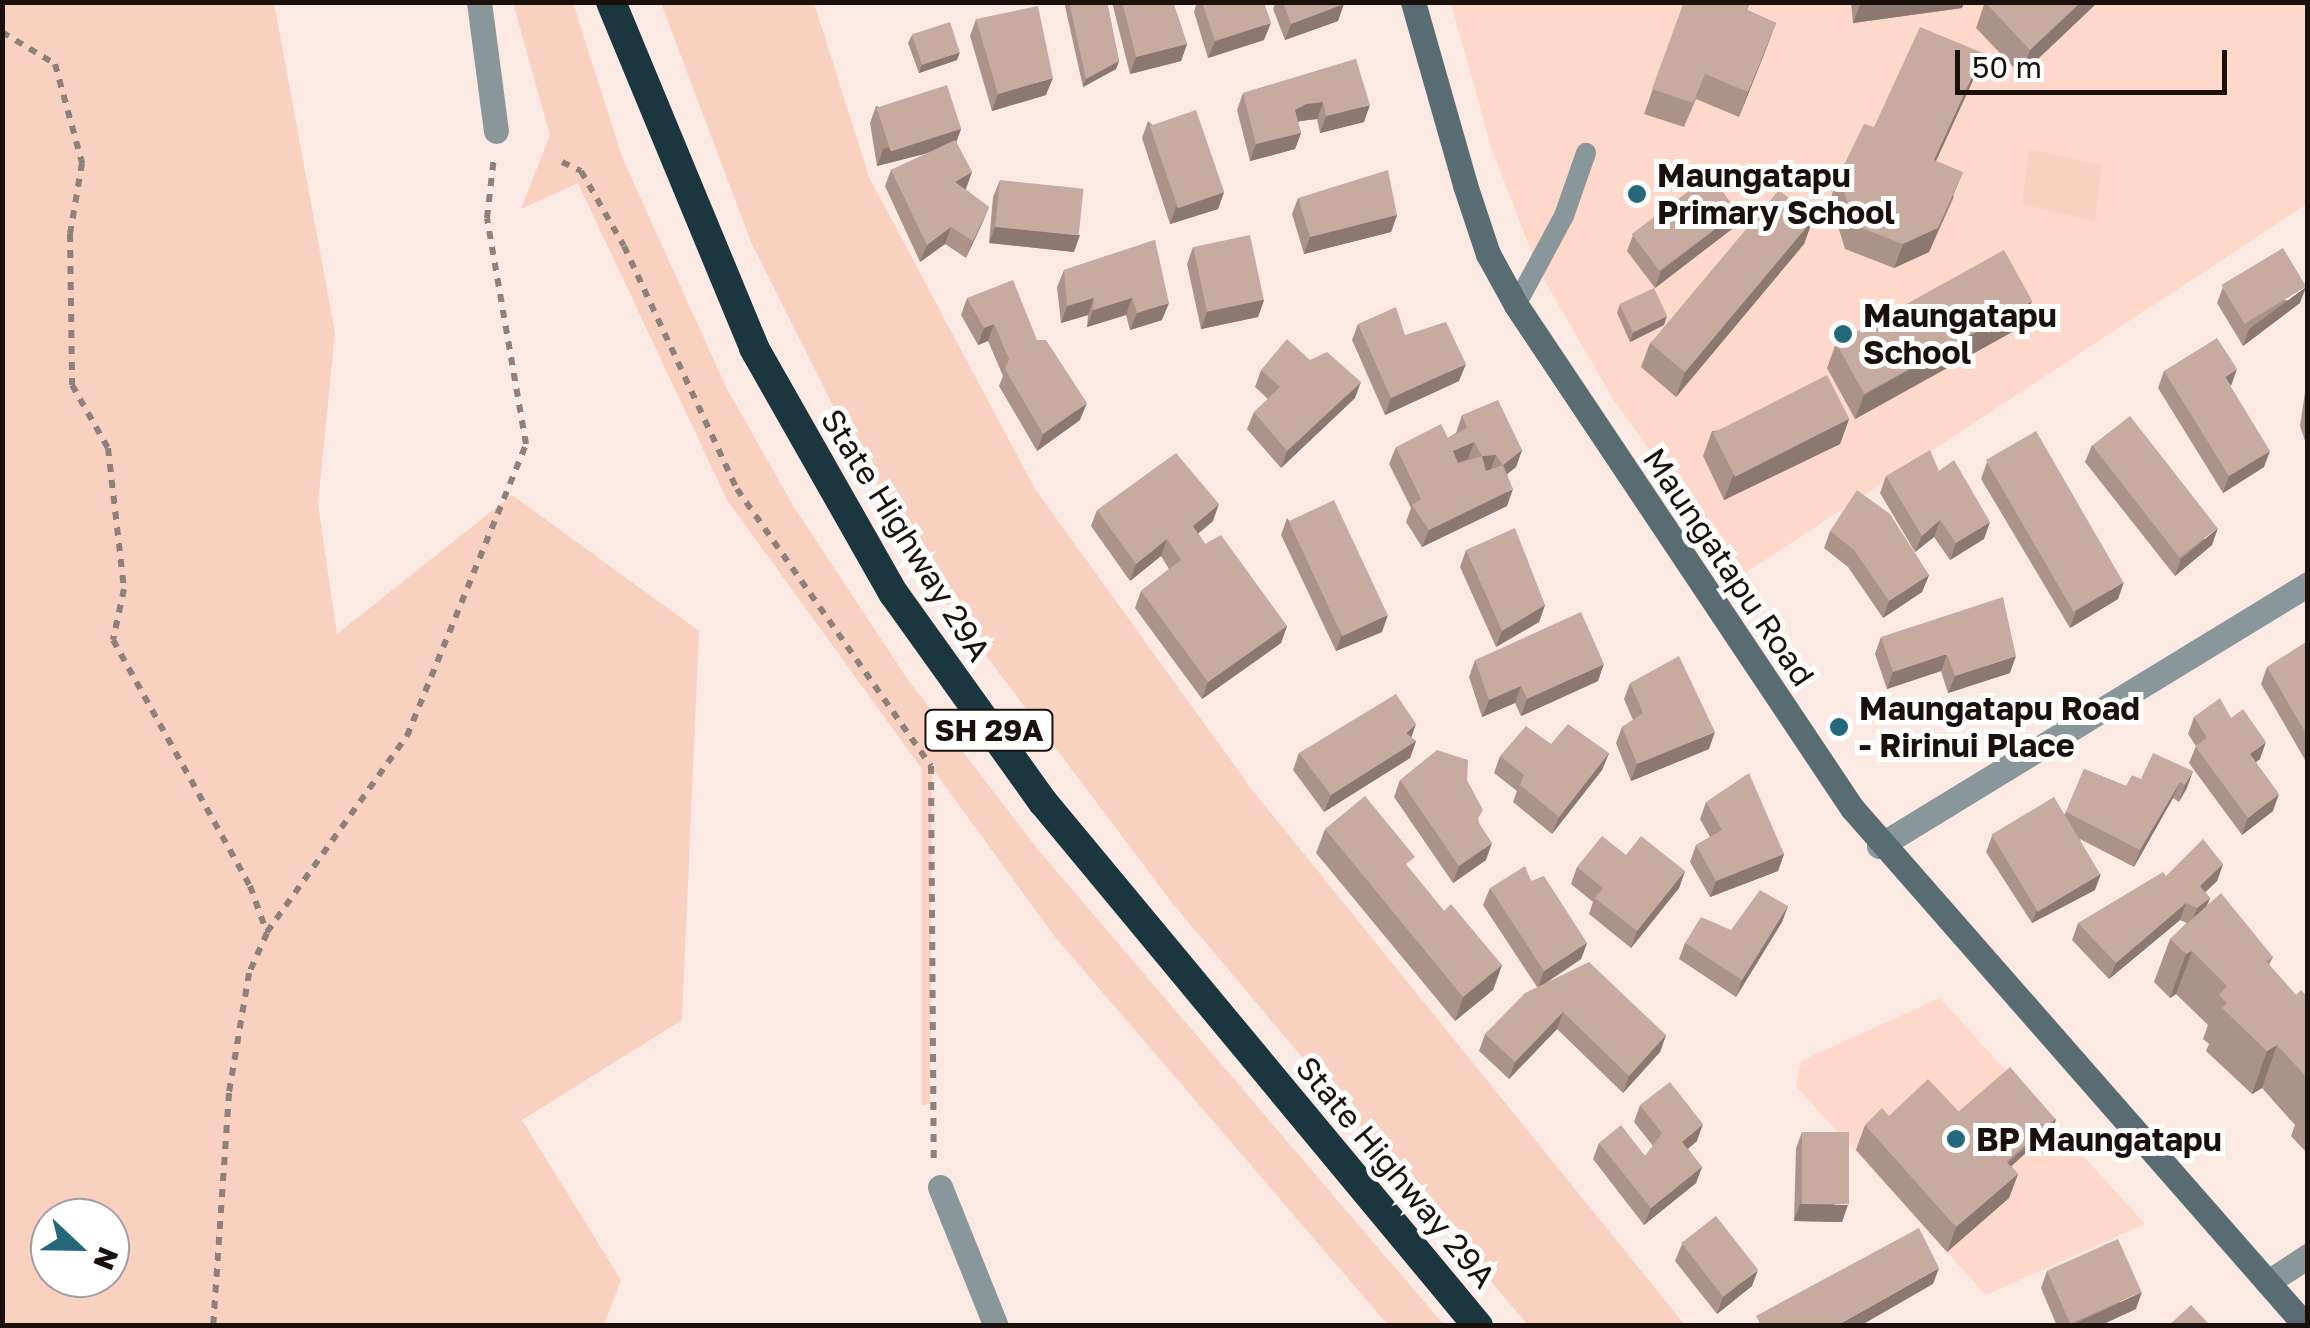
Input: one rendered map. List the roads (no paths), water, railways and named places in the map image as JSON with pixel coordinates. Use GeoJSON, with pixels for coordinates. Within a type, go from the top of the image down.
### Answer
{"type":"FeatureCollection","features":[{"type":"Feature","properties":{"kind":"highway","name":"State Highway 29A"},"geometry":{"type":"LineString","coordinates":[[611,2],[754,348],[894,594],[1044,802],[1478,1326]]}},
{"type":"Feature","properties":{"kind":"highway","name":"State Highway 29A"},"geometry":{"type":"LineString","coordinates":[[621,2],[630,52]]}},
{"type":"Feature","properties":{"kind":"street"},"geometry":{"type":"LineString","coordinates":[[479,2],[496,130]]}},
{"type":"Feature","properties":{"kind":"street","name":"Maungatapu Road"},"geometry":{"type":"LineString","coordinates":[[1413,2],[1464,185],[1488,254],[1516,305],[1879,846],[2306,1326]]}},
{"type":"Feature","properties":{"kind":"street"},"geometry":{"type":"LineString","coordinates":[[1879,846],[2308,584]]}},
{"type":"Feature","properties":{"kind":"street"},"geometry":{"type":"LineString","coordinates":[[940,1187],[996,1326]]}},
{"type":"Feature","properties":{"kind":"street"},"geometry":{"type":"LineString","coordinates":[[2268,1282],[2308,1256]]}},
{"type":"Feature","properties":{"kind":"lane"},"geometry":{"type":"LineString","coordinates":[[1516,305],[1541,262],[1586,153]]}},
{"type":"Feature","properties":{"kind":"place","name":"Maungatapu Primary School"},"geometry":{"type":"Point","coordinates":[1637,194]}},
{"type":"Feature","properties":{"kind":"place","name":"Maungatapu School"},"geometry":{"type":"Point","coordinates":[1843,334]}},
{"type":"Feature","properties":{"kind":"place","name":"Maungatapu Road - Ririnui Place"},"geometry":{"type":"Point","coordinates":[1839,727]}},
{"type":"Feature","properties":{"kind":"place","name":"BP Maungatapu"},"geometry":{"type":"Point","coordinates":[1956,1139]}}]}
